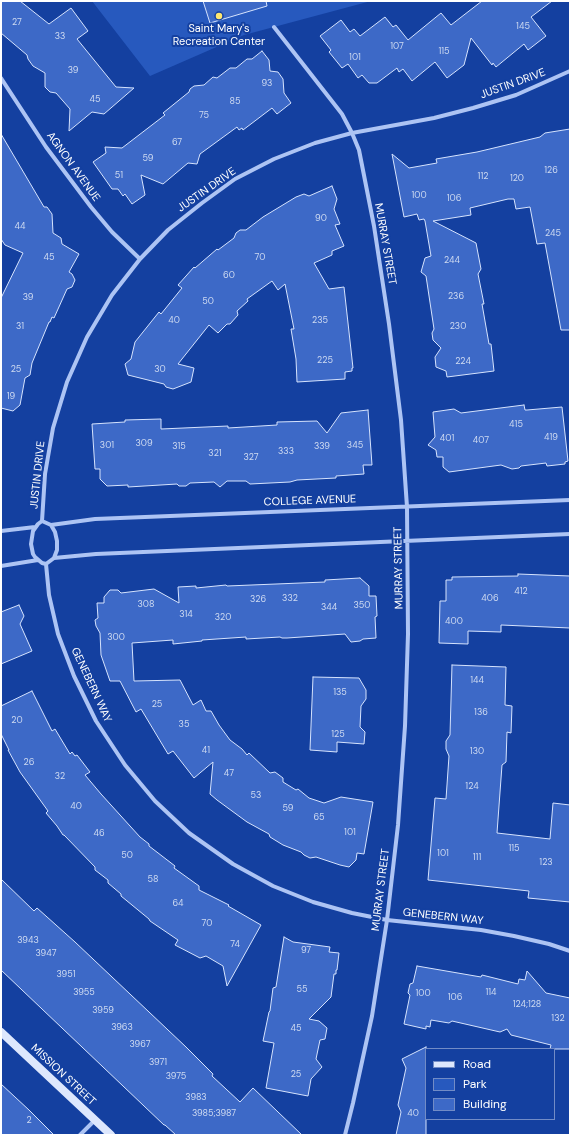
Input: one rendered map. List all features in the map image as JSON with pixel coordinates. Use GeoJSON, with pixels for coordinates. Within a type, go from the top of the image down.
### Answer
{"type":"FeatureCollection","features":[{"type":"Feature","properties":{"kind":"main road","name":"MISSION STREET"},"geometry":{"type":"LineString","coordinates":[[1,1032],[111,1135]]}},
{"type":"Feature","properties":{"kind":"street","name":"MURRAY STREET"},"geometry":{"type":"LineString","coordinates":[[274,27],[342,114],[352,133],[361,158],[374,226],[389,324],[401,420],[407,506],[408,634],[405,726],[398,825],[388,920],[372,1016],[345,1135]]}},
{"type":"Feature","properties":{"kind":"street","name":"JUSTIN DRIVE"},"geometry":{"type":"LineString","coordinates":[[42,521],[45,474],[53,428],[67,382],[87,337],[112,295],[140,259],[168,230],[235,179],[274,159],[315,143],[352,133],[434,118],[473,108],[516,95],[570,71]]}},
{"type":"Feature","properties":{"kind":"street","name":"AGNON AVENUE"},"geometry":{"type":"LineString","coordinates":[[1,78],[46,147],[86,201],[112,232],[140,259]]}},
{"type":"Feature","properties":{"kind":"street","name":"COLLEGE AVENUE"},"geometry":{"type":"LineString","coordinates":[[50,525],[95,519],[570,500]]}},
{"type":"Feature","properties":{"kind":"street"},"geometry":{"type":"LineString","coordinates":[[54,558],[57,541],[55,532],[50,525],[42,521],[35,527],[31,534],[31,544],[33,554],[38,560],[46,564],[54,558],[96,554],[570,534]]}},
{"type":"Feature","properties":{"kind":"street"},"geometry":{"type":"LineString","coordinates":[[1,531],[35,527]]}},
{"type":"Feature","properties":{"kind":"street"},"geometry":{"type":"LineString","coordinates":[[1,566],[38,560]]}},
{"type":"Feature","properties":{"kind":"street","name":"GENEBERN WAY"},"geometry":{"type":"LineString","coordinates":[[46,564],[49,595],[58,634],[74,676],[96,722],[125,764],[155,801],[189,833],[233,864],[274,886],[313,902],[352,914],[388,920],[481,930],[549,944],[570,951]]}},
{"type":"Feature","properties":{"kind":"street"},"geometry":{"type":"LineString","coordinates":[[80,1135],[95,1120]]}},
{"type":"Feature","properties":{"kind":"green space"},"geometry":{"type":"Polygon","coordinates":[[[92,1],[371,1],[244,35],[150,76],[92,1]]]}},
{"type":"Feature","properties":{"kind":"building"},"geometry":{"type":"Polygon","coordinates":[[[1,1],[20,1],[49,24],[71,8],[88,31],[77,39],[116,87],[134,88],[104,114],[92,112],[69,131],[70,109],[56,93],[50,92],[45,87],[45,73],[33,66],[27,55],[1,33],[1,1]]]}},
{"type":"Feature","properties":{"kind":"building","name":"Saint Mary's Recreation Center"},"geometry":{"type":"Polygon","coordinates":[[[203,1],[266,1],[267,6],[210,23],[203,1]]]}},
{"type":"Feature","properties":{"kind":"building"},"geometry":{"type":"Polygon","coordinates":[[[482,1],[552,1],[531,17],[546,36],[528,50],[524,44],[496,67],[493,63],[492,65],[471,38],[464,65],[447,78],[435,62],[412,81],[403,69],[399,72],[397,68],[377,83],[369,83],[362,75],[358,78],[348,64],[342,68],[329,52],[331,50],[320,36],[341,20],[350,32],[354,29],[360,36],[385,17],[393,27],[396,25],[408,40],[441,13],[451,25],[482,1]]]}},
{"type":"Feature","properties":{"kind":"building"},"geometry":{"type":"Polygon","coordinates":[[[262,51],[269,60],[270,71],[278,72],[283,79],[284,93],[291,103],[277,114],[272,108],[243,130],[242,128],[239,130],[237,127],[200,154],[197,164],[188,163],[163,184],[141,175],[145,195],[132,204],[125,194],[123,196],[118,189],[112,189],[93,162],[106,153],[105,147],[122,148],[165,115],[163,113],[189,92],[194,86],[204,85],[213,77],[217,78],[230,68],[236,68],[247,59],[252,59],[262,51]]]}},
{"type":"Feature","properties":{"kind":"building"},"geometry":{"type":"Polygon","coordinates":[[[570,129],[570,330],[561,330],[545,243],[537,244],[530,207],[516,209],[514,199],[508,199],[470,208],[471,215],[433,221],[476,243],[481,269],[478,274],[484,304],[482,304],[489,344],[491,344],[494,371],[447,377],[446,371],[436,367],[435,357],[441,348],[433,340],[432,333],[434,329],[426,276],[421,272],[425,258],[431,256],[425,221],[424,219],[419,220],[417,214],[404,217],[392,154],[409,168],[437,163],[436,159],[477,152],[540,137],[545,133],[570,129]]]}},
{"type":"Feature","properties":{"kind":"building"},"geometry":{"type":"Polygon","coordinates":[[[1,134],[44,207],[47,207],[52,214],[53,233],[61,238],[62,244],[79,254],[69,272],[75,280],[72,287],[67,289],[54,318],[52,317],[49,322],[32,363],[30,375],[25,378],[20,405],[13,411],[1,408],[1,298],[23,253],[5,245],[1,239],[1,134]]]}},
{"type":"Feature","properties":{"kind":"building"},"geometry":{"type":"Polygon","coordinates":[[[332,186],[337,199],[334,209],[340,224],[335,225],[344,246],[332,251],[332,255],[314,263],[329,289],[344,287],[353,368],[352,371],[345,372],[345,379],[297,382],[296,359],[291,329],[294,329],[285,284],[278,290],[272,281],[247,299],[248,301],[237,311],[238,315],[230,324],[227,324],[218,333],[209,325],[178,364],[194,368],[191,382],[173,389],[166,387],[164,384],[128,375],[125,364],[131,359],[135,342],[159,312],[161,314],[182,288],[178,285],[194,267],[195,268],[217,249],[218,250],[234,238],[236,233],[240,230],[246,230],[263,217],[296,197],[304,194],[309,196],[332,186]]]}},
{"type":"Feature","properties":{"kind":"building"},"geometry":{"type":"Polygon","coordinates":[[[524,405],[525,410],[562,407],[568,461],[565,462],[565,464],[547,466],[546,463],[521,466],[519,468],[512,469],[501,465],[449,472],[443,467],[443,457],[437,457],[436,450],[428,445],[435,437],[433,412],[454,409],[461,413],[524,405]]]}},
{"type":"Feature","properties":{"kind":"building"},"geometry":{"type":"Polygon","coordinates":[[[368,410],[372,465],[363,465],[364,474],[336,476],[336,478],[297,480],[290,482],[250,484],[246,481],[227,481],[220,487],[214,482],[190,483],[186,486],[179,486],[177,484],[128,487],[128,485],[107,486],[100,479],[100,469],[95,469],[92,424],[125,422],[125,420],[161,419],[161,429],[228,426],[228,428],[277,425],[277,422],[317,421],[327,433],[341,413],[368,410]]]}},
{"type":"Feature","properties":{"kind":"building"},"geometry":{"type":"Polygon","coordinates":[[[518,574],[570,576],[570,628],[501,625],[501,632],[468,631],[468,644],[439,643],[440,601],[446,601],[446,580],[452,580],[452,577],[518,576],[518,574]]]}},
{"type":"Feature","properties":{"kind":"building"},"geometry":{"type":"Polygon","coordinates":[[[360,578],[369,586],[369,596],[376,596],[376,638],[351,642],[345,634],[287,638],[246,639],[246,637],[202,640],[173,644],[173,640],[132,643],[134,681],[180,680],[193,705],[201,700],[206,711],[211,711],[230,740],[247,755],[249,753],[270,773],[275,772],[283,778],[283,782],[296,790],[298,789],[309,798],[324,803],[341,797],[373,802],[364,854],[357,853],[356,860],[349,867],[316,857],[310,858],[301,852],[283,845],[270,837],[269,834],[247,822],[217,800],[210,794],[213,762],[194,778],[173,751],[168,754],[141,709],[136,712],[120,681],[110,681],[101,655],[100,633],[96,626],[95,620],[98,618],[97,603],[104,603],[104,597],[110,590],[118,590],[121,593],[154,589],[179,603],[178,587],[196,586],[196,588],[226,585],[325,582],[325,580],[360,578]]]}},
{"type":"Feature","properties":{"kind":"building"},"geometry":{"type":"Polygon","coordinates":[[[19,605],[24,616],[20,624],[32,651],[1,664],[1,612],[19,605]]]}},
{"type":"Feature","properties":{"kind":"building"},"geometry":{"type":"Polygon","coordinates":[[[452,665],[506,667],[505,705],[512,706],[511,733],[507,732],[506,762],[502,765],[497,833],[550,839],[553,803],[570,805],[570,902],[528,898],[529,891],[428,880],[435,798],[446,799],[449,756],[446,749],[446,741],[450,735],[452,665]]]}},
{"type":"Feature","properties":{"kind":"building"},"geometry":{"type":"Polygon","coordinates":[[[313,677],[359,678],[366,690],[366,699],[361,706],[360,727],[365,732],[364,744],[337,742],[337,752],[310,750],[313,677]]]}},
{"type":"Feature","properties":{"kind":"building"},"geometry":{"type":"Polygon","coordinates":[[[32,691],[52,731],[55,729],[70,754],[72,752],[75,756],[77,755],[90,772],[85,775],[140,837],[175,866],[174,868],[199,886],[199,890],[229,905],[228,906],[261,925],[227,986],[223,966],[206,956],[200,958],[175,945],[178,940],[150,921],[121,896],[121,894],[108,883],[108,880],[95,870],[95,867],[63,835],[46,813],[48,811],[20,772],[1,734],[1,706],[32,691]]]}},
{"type":"Feature","properties":{"kind":"building"},"geometry":{"type":"Polygon","coordinates":[[[1,879],[34,911],[37,908],[75,942],[186,1047],[213,1074],[212,1076],[240,1102],[253,1088],[302,1135],[176,1135],[164,1125],[1,970],[1,879]]]}},
{"type":"Feature","properties":{"kind":"building"},"geometry":{"type":"Polygon","coordinates":[[[284,937],[293,942],[330,947],[329,952],[339,953],[331,997],[309,1019],[319,1021],[327,1028],[325,1039],[320,1040],[316,1059],[322,1067],[311,1079],[308,1096],[266,1088],[274,1043],[263,1041],[270,1011],[273,988],[276,987],[284,937]]]}},
{"type":"Feature","properties":{"kind":"building"},"geometry":{"type":"Polygon","coordinates":[[[417,966],[481,977],[482,975],[518,984],[519,979],[525,980],[527,971],[546,993],[570,998],[570,1049],[550,1048],[551,1045],[511,1035],[507,1029],[500,1032],[452,1021],[449,1023],[431,1020],[430,1027],[426,1026],[426,1029],[404,1024],[410,995],[408,993],[410,984],[413,983],[417,966]]]}},
{"type":"Feature","properties":{"kind":"building"},"geometry":{"type":"Polygon","coordinates":[[[426,1047],[426,1135],[396,1135],[401,1112],[398,1105],[406,1068],[402,1059],[426,1047]]]}},
{"type":"Feature","properties":{"kind":"building"},"geometry":{"type":"Polygon","coordinates":[[[1,1084],[29,1110],[54,1135],[1,1135],[1,1084]]]}},
{"type":"Feature","properties":{"kind":"place","name":"Saint Mary's Recreation Center"},"geometry":{"type":"Point","coordinates":[219,16]}}]}
